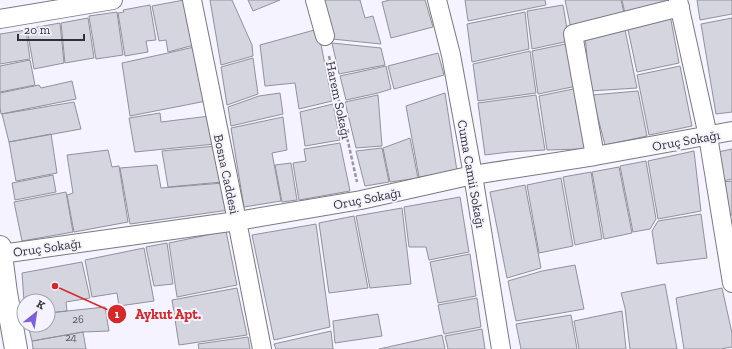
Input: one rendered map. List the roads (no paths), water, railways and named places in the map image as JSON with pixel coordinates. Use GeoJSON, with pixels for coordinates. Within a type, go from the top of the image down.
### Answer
{"type":"FeatureCollection","features":[{"type":"Feature","properties":{"kind":"main road"},"geometry":{"type":"LineString","coordinates":[[0,252],[16,349]]}},
{"type":"Feature","properties":{"kind":"street"},"geometry":{"type":"LineString","coordinates":[[0,19],[113,0]]}},
{"type":"Feature","properties":{"kind":"street","name":"Bosna Caddesi"},"geometry":{"type":"LineString","coordinates":[[192,0],[262,349]]}},
{"type":"Feature","properties":{"kind":"street"},"geometry":{"type":"LineString","coordinates":[[315,0],[325,36]]}},
{"type":"Feature","properties":{"kind":"street","name":"Cuma Camii Sokağı"},"geometry":{"type":"LineString","coordinates":[[438,0],[451,54],[473,175],[501,349]]}},
{"type":"Feature","properties":{"kind":"street"},"geometry":{"type":"LineString","coordinates":[[595,156],[573,34],[679,3],[708,136],[732,283]]}},
{"type":"Feature","properties":{"kind":"street","name":"Oruç Sokağı"},"geometry":{"type":"LineString","coordinates":[[0,252],[237,221],[361,200],[473,175],[595,156],[732,132]]}},
{"type":"Feature","properties":{"kind":"place","name":"Aykut Apt."},"geometry":{"type":"Point","coordinates":[55,286]}}]}
